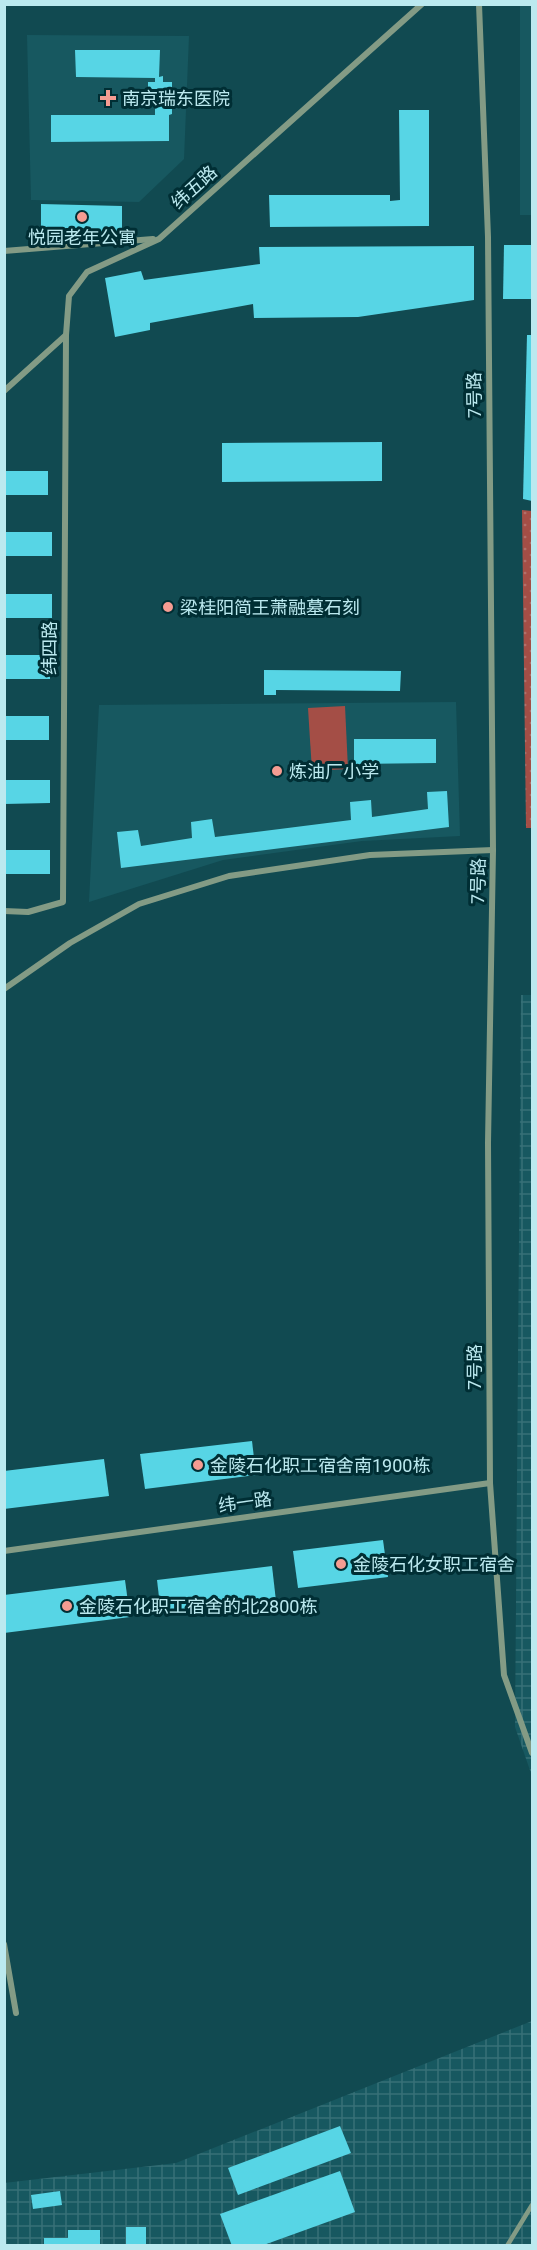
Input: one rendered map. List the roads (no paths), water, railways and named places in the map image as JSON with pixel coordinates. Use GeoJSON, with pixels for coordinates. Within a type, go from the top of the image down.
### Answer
{"type":"FeatureCollection","features":[{"type":"Feature","properties":{"kind":"street","name":"纬五路"},"geometry":{"type":"LineString","coordinates":[[66,335],[69,296],[87,272],[159,239],[422,4]]}},
{"type":"Feature","properties":{"kind":"street","name":"7号路"},"geometry":{"type":"LineString","coordinates":[[479,4],[488,237],[493,849],[488,1143],[490,1483],[504,1675],[532,1753]]}},
{"type":"Feature","properties":{"kind":"street"},"geometry":{"type":"LineString","coordinates":[[4,251],[159,239]]}},
{"type":"Feature","properties":{"kind":"street"},"geometry":{"type":"LineString","coordinates":[[4,391],[66,335]]}},
{"type":"Feature","properties":{"kind":"street","name":"纬四路"},"geometry":{"type":"LineString","coordinates":[[4,911],[28,912],[63,902],[66,335]]}},
{"type":"Feature","properties":{"kind":"street"},"geometry":{"type":"LineString","coordinates":[[4,989],[70,944],[139,904],[229,876],[370,855],[493,849]]}},
{"type":"Feature","properties":{"kind":"street","name":"纬一路"},"geometry":{"type":"LineString","coordinates":[[4,1551],[490,1483]]}},
{"type":"Feature","properties":{"kind":"street"},"geometry":{"type":"LineString","coordinates":[[4,1944],[16,2013]]}},
{"type":"Feature","properties":{"kind":"lane"},"geometry":{"type":"LineString","coordinates":[[507,2246],[532,2205]]}},
{"type":"Feature","properties":{"kind":"place","name":"南京瑞东医院"},"geometry":{"type":"Point","coordinates":[108,98]}},
{"type":"Feature","properties":{"kind":"place","name":"悦园老年公寓"},"geometry":{"type":"Point","coordinates":[82,217]}},
{"type":"Feature","properties":{"kind":"place","name":"梁桂阳简王萧融墓石刻"},"geometry":{"type":"Point","coordinates":[168,607]}},
{"type":"Feature","properties":{"kind":"place","name":"炼油厂小学"},"geometry":{"type":"Point","coordinates":[277,771]}},
{"type":"Feature","properties":{"kind":"place","name":"金陵石化职工宿舍南1900栋"},"geometry":{"type":"Point","coordinates":[198,1465]}},
{"type":"Feature","properties":{"kind":"place","name":"金陵石化女职工宿舍"},"geometry":{"type":"Point","coordinates":[341,1564]}},
{"type":"Feature","properties":{"kind":"place","name":"金陵石化职工宿舍的北2800栋"},"geometry":{"type":"Point","coordinates":[67,1606]}}]}
